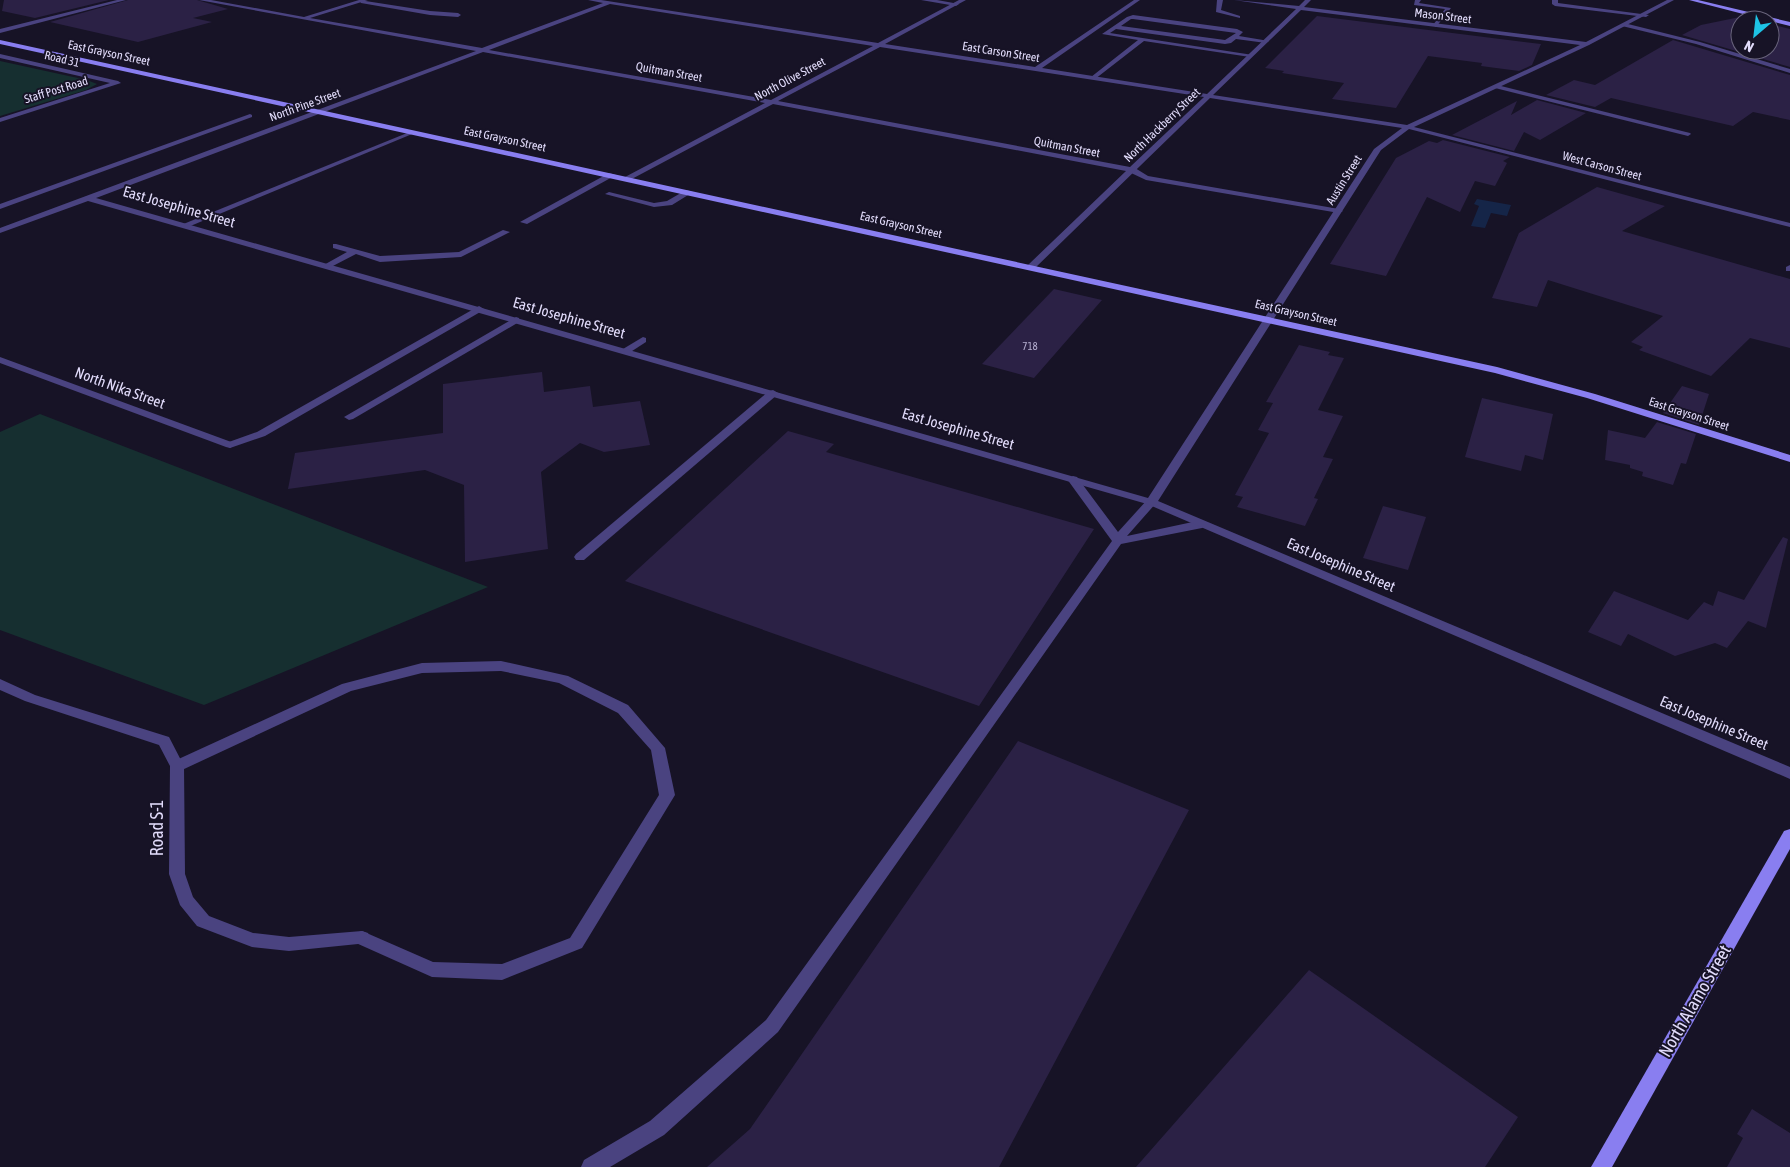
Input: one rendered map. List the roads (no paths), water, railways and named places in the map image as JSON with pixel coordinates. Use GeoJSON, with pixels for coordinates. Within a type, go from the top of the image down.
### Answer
{"type":"FeatureCollection","features":[{"type":"Feature","properties":{"kind":"street"},"geometry":{"type":"LineString","coordinates":[[0,30],[122,0]]}},
{"type":"Feature","properties":{"kind":"street","name":"Quitman Street"},"geometry":{"type":"LineString","coordinates":[[202,0],[771,102],[1132,170],[1146,178],[1339,211]]}},
{"type":"Feature","properties":{"kind":"street","name":"East Carson Street"},"geometry":{"type":"LineString","coordinates":[[591,0],[1408,127]]}},
{"type":"Feature","properties":{"kind":"street","name":"North Pine Street"},"geometry":{"type":"LineString","coordinates":[[0,231],[619,0]]}},
{"type":"Feature","properties":{"kind":"street"},"geometry":{"type":"LineString","coordinates":[[924,0],[956,4]]}},
{"type":"Feature","properties":{"kind":"street","name":"North Olive Street"},"geometry":{"type":"LineString","coordinates":[[628,179],[963,0]]}},
{"type":"Feature","properties":{"kind":"street"},"geometry":{"type":"LineString","coordinates":[[1037,69],[1137,0]]}},
{"type":"Feature","properties":{"kind":"street"},"geometry":{"type":"LineString","coordinates":[[1220,0],[1218,11],[1238,17]]}},
{"type":"Feature","properties":{"kind":"street","name":"Mason Street"},"geometry":{"type":"LineString","coordinates":[[1237,0],[1587,44]]}},
{"type":"Feature","properties":{"kind":"street","name":"North Hackberry Street"},"geometry":{"type":"LineString","coordinates":[[1031,267],[1308,0]]}},
{"type":"Feature","properties":{"kind":"street"},"geometry":{"type":"LineString","coordinates":[[1418,0],[1416,4],[1448,8],[1436,25]]}},
{"type":"Feature","properties":{"kind":"street"},"geometry":{"type":"LineString","coordinates":[[1555,0],[1555,4],[1646,15]]}},
{"type":"Feature","properties":{"kind":"street"},"geometry":{"type":"LineString","coordinates":[[1599,9],[1601,0]]}},
{"type":"Feature","properties":{"kind":"street","name":"Austin Street"},"geometry":{"type":"LineString","coordinates":[[591,1167],[657,1128],[772,1026],[1128,526],[1151,502],[1378,149],[1408,127],[1587,44],[1672,0]]}},
{"type":"Feature","properties":{"kind":"street"},"geometry":{"type":"LineString","coordinates":[[1692,0],[1790,24]]}},
{"type":"Feature","properties":{"kind":"street"},"geometry":{"type":"LineString","coordinates":[[304,18],[363,1],[430,13],[458,15]]}},
{"type":"Feature","properties":{"kind":"street"},"geometry":{"type":"LineString","coordinates":[[1115,27],[1225,42],[1240,32],[1133,17],[1129,18],[1115,27],[1105,34],[1250,56]]}},
{"type":"Feature","properties":{"kind":"street"},"geometry":{"type":"LineString","coordinates":[[1624,25],[1698,43],[1790,71]]}},
{"type":"Feature","properties":{"kind":"street"},"geometry":{"type":"LineString","coordinates":[[1234,37],[1266,41]]}},
{"type":"Feature","properties":{"kind":"street"},"geometry":{"type":"LineString","coordinates":[[1092,78],[1142,40]]}},
{"type":"Feature","properties":{"kind":"street","name":"East Grayson Street"},"geometry":{"type":"LineString","coordinates":[[0,42],[1497,370],[1591,396],[1790,459]]}},
{"type":"Feature","properties":{"kind":"street","name":"Road 31"},"geometry":{"type":"LineString","coordinates":[[0,56],[118,83]]}},
{"type":"Feature","properties":{"kind":"street","name":"Staff Post Road"},"geometry":{"type":"LineString","coordinates":[[0,120],[118,83]]}},
{"type":"Feature","properties":{"kind":"street"},"geometry":{"type":"LineString","coordinates":[[1497,87],[1688,134]]}},
{"type":"Feature","properties":{"kind":"street"},"geometry":{"type":"LineString","coordinates":[[0,207],[250,116]]}},
{"type":"Feature","properties":{"kind":"street","name":"West Carson Street"},"geometry":{"type":"LineString","coordinates":[[1408,127],[1684,200],[1790,225]]}},
{"type":"Feature","properties":{"kind":"street"},"geometry":{"type":"LineString","coordinates":[[185,225],[414,132]]}},
{"type":"Feature","properties":{"kind":"street"},"geometry":{"type":"LineString","coordinates":[[524,222],[612,175]]}},
{"type":"Feature","properties":{"kind":"street"},"geometry":{"type":"LineString","coordinates":[[608,194],[654,205],[669,203],[689,192]]}},
{"type":"Feature","properties":{"kind":"street","name":"East Josephine Street"},"geometry":{"type":"LineString","coordinates":[[88,198],[1151,502],[1790,773]]}},
{"type":"Feature","properties":{"kind":"street"},"geometry":{"type":"LineString","coordinates":[[336,246],[380,259],[461,254],[506,232]]}},
{"type":"Feature","properties":{"kind":"street"},"geometry":{"type":"LineString","coordinates":[[326,266],[356,252]]}},
{"type":"Feature","properties":{"kind":"street","name":"North Nika Street"},"geometry":{"type":"LineString","coordinates":[[0,360],[230,445],[261,434],[479,309]]}},
{"type":"Feature","properties":{"kind":"street"},"geometry":{"type":"LineString","coordinates":[[349,417],[516,320]]}},
{"type":"Feature","properties":{"kind":"street"},"geometry":{"type":"LineString","coordinates":[[626,351],[643,340]]}},
{"type":"Feature","properties":{"kind":"street"},"geometry":{"type":"LineString","coordinates":[[580,557],[773,394]]}},
{"type":"Feature","properties":{"kind":"street"},"geometry":{"type":"LineString","coordinates":[[1073,479],[1118,541],[1202,524]]}},
{"type":"Feature","properties":{"kind":"street","name":"Road S-1"},"geometry":{"type":"LineString","coordinates":[[0,684],[30,698],[164,741],[177,766],[177,874],[186,900],[203,921],[252,940],[289,944],[362,938],[432,969],[502,972],[576,943],[667,795],[658,748],[623,709],[563,679],[500,666],[422,668],[347,687],[177,766]]}},
{"type":"Feature","properties":{"kind":"street","name":"North Alamo Street"},"geometry":{"type":"LineString","coordinates":[[1601,1167],[1790,835]]}},
{"type":"Feature","properties":{"kind":"water"},"geometry":{"type":"Polygon","coordinates":[[[1477,199],[1511,205],[1507,216],[1491,213],[1485,228],[1471,226],[1479,206],[1474,204],[1477,199]]]}}]}
